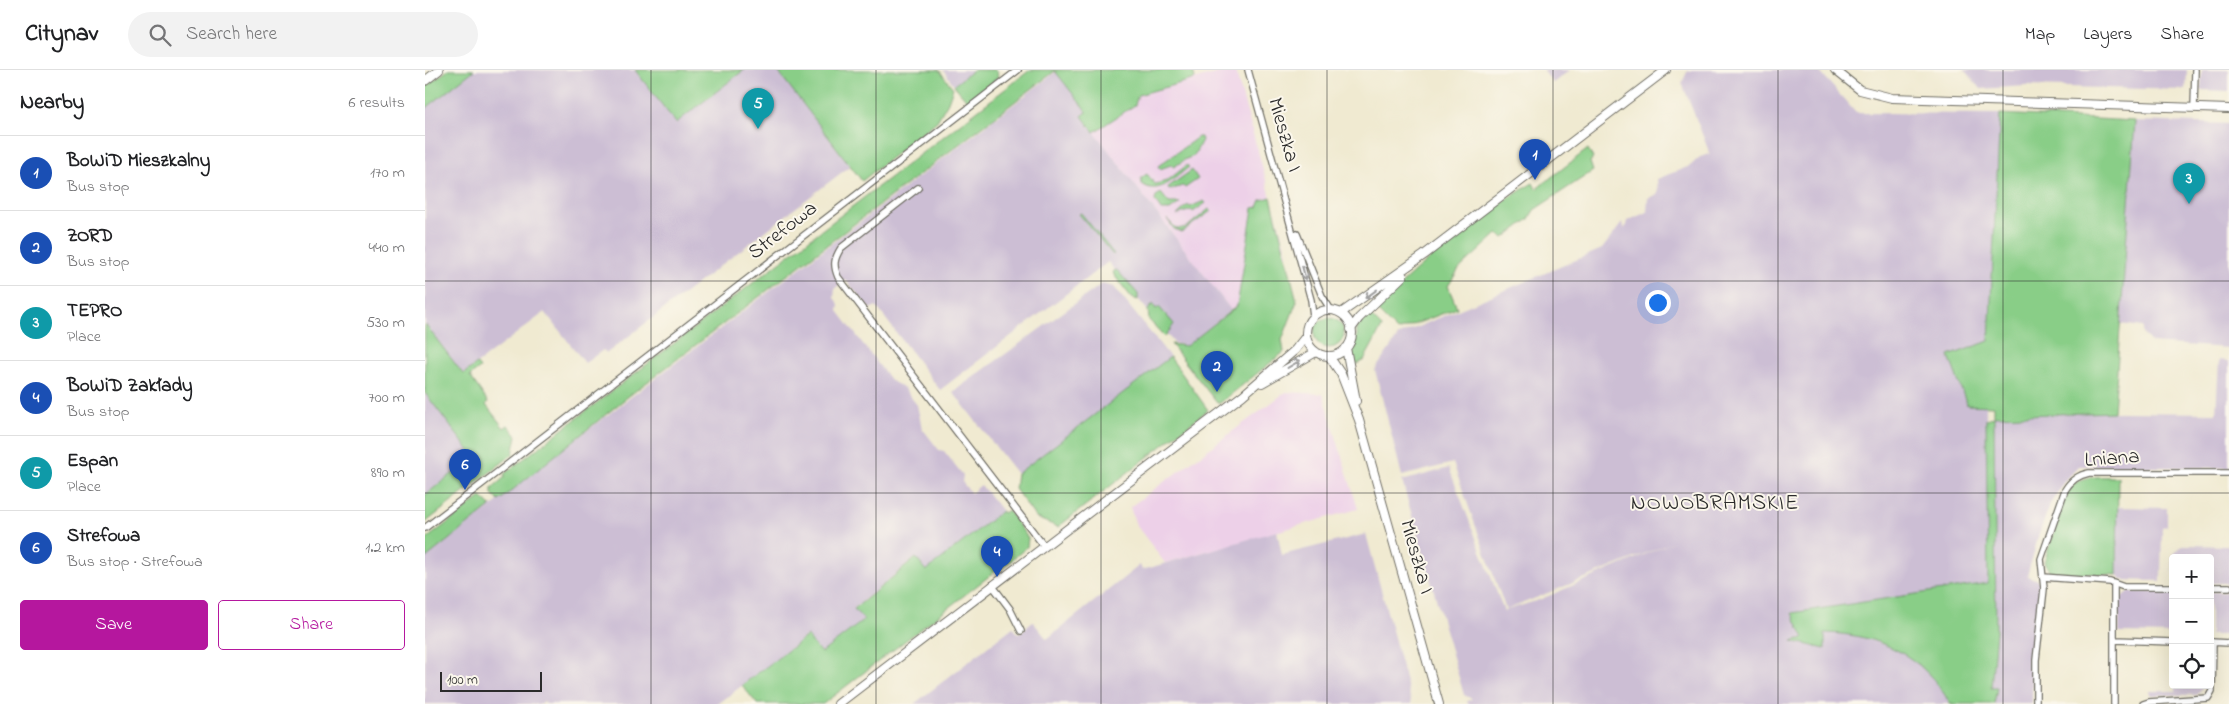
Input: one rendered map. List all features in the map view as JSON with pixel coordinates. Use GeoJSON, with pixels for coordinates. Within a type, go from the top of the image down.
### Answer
{"type":"FeatureCollection","features":[{"type":"Feature","properties":{"kind":"main road"},"geometry":{"type":"LineString","coordinates":[[425,81],[439,70]]}},
{"type":"Feature","properties":{"kind":"main road"},"geometry":{"type":"LineString","coordinates":[[1341,313],[1424,255],[1666,70]]}},
{"type":"Feature","properties":{"kind":"main road"},"geometry":{"type":"LineString","coordinates":[[1835,70],[1861,90],[1892,98],[2229,109]]}},
{"type":"Feature","properties":{"kind":"main road"},"geometry":{"type":"LineString","coordinates":[[1351,329],[1368,309],[1424,255]]}},
{"type":"Feature","properties":{"kind":"main road"},"geometry":{"type":"LineString","coordinates":[[1331,310],[1341,313],[1346,317],[1351,329],[1350,342],[1346,348],[1335,355],[1329,356],[1316,352],[1308,343],[1306,336],[1306,329],[1313,316],[1321,311],[1331,310]]}},
{"type":"Feature","properties":{"kind":"main road"},"geometry":{"type":"LineString","coordinates":[[838,704],[1243,395],[1295,350],[1306,336]]}},
{"type":"Feature","properties":{"kind":"main road","name":"Mieszka I"},"geometry":{"type":"LineString","coordinates":[[1346,348],[1359,420],[1439,704]]}},
{"type":"Feature","properties":{"kind":"main road"},"geometry":{"type":"LineString","coordinates":[[1243,395],[1316,352]]}},
{"type":"Feature","properties":{"kind":"main road","name":"Mieszka I"},"geometry":{"type":"LineString","coordinates":[[1329,356],[1341,374],[1359,420]]}},
{"type":"Feature","properties":{"kind":"street","name":"Strefowa"},"geometry":{"type":"LineString","coordinates":[[425,528],[1018,70]]}},
{"type":"Feature","properties":{"kind":"street","name":"Mieszka I"},"geometry":{"type":"LineString","coordinates":[[1248,70],[1287,209],[1311,300],[1313,316]]}},
{"type":"Feature","properties":{"kind":"street"},"geometry":{"type":"LineString","coordinates":[[2194,108],[2195,70]]}},
{"type":"Feature","properties":{"kind":"street"},"geometry":{"type":"LineString","coordinates":[[918,188],[841,248],[834,261],[834,268],[838,277],[1044,546]]}},
{"type":"Feature","properties":{"kind":"street","name":"Mieszka I"},"geometry":{"type":"LineString","coordinates":[[1287,209],[1322,296],[1331,310]]}},
{"type":"Feature","properties":{"kind":"street","name":"Lniana"},"geometry":{"type":"LineString","coordinates":[[2036,704],[2036,660],[2044,589],[2041,559],[2065,490],[2074,478],[2089,473],[2229,473]]}},
{"type":"Feature","properties":{"kind":"street"},"geometry":{"type":"LineString","coordinates":[[2043,577],[2114,583],[2125,587],[2169,587]]}},
{"type":"Feature","properties":{"kind":"street"},"geometry":{"type":"LineString","coordinates":[[2114,583],[2114,704]]}},
{"type":"Feature","properties":{"kind":"street"},"geometry":{"type":"LineString","coordinates":[[992,585],[1010,609],[1021,631]]}},
{"type":"Feature","properties":{"kind":"street"},"geometry":{"type":"LineString","coordinates":[[2214,587],[2229,587]]}},
{"type":"Feature","properties":{"kind":"street"},"geometry":{"type":"LineString","coordinates":[[2115,640],[2169,642]]}},
{"type":"Feature","properties":{"kind":"street"},"geometry":{"type":"LineString","coordinates":[[2214,642],[2229,643]]}},
{"type":"Feature","properties":{"kind":"street"},"geometry":{"type":"LineString","coordinates":[[2143,704],[2149,702],[2204,700],[2208,698],[2212,691],[2211,644]]}},
{"type":"Feature","properties":{"kind":"shaded area"},"geometry":{"type":"Polygon","coordinates":[[[474,70],[635,70],[676,123],[744,70],[777,70],[850,166],[607,353],[603,350],[585,363],[545,312],[463,374],[425,324],[425,109],[474,70]]]}},
{"type":"Feature","properties":{"kind":"shaded area"},"geometry":{"type":"Polygon","coordinates":[[[943,70],[973,70],[954,85],[943,70]]]}},
{"type":"Feature","properties":{"kind":"shaded area"},"geometry":{"type":"Polygon","coordinates":[[[1235,70],[1287,254],[1256,292],[1231,310],[1094,132],[1135,105],[1138,95],[1235,70]]]}},
{"type":"Feature","properties":{"kind":"shaded area"},"geometry":{"type":"Polygon","coordinates":[[[1543,70],[1570,70],[1553,83],[1543,70]]]}},
{"type":"Feature","properties":{"kind":"shaded area"},"geometry":{"type":"Polygon","coordinates":[[[1693,70],[1818,70],[1856,113],[2000,114],[1989,342],[1967,405],[1986,405],[1988,583],[1793,613],[1804,638],[1793,641],[1824,649],[1825,633],[1852,634],[1891,647],[1908,654],[1926,670],[1939,684],[1950,704],[1468,704],[1467,701],[1472,699],[1464,695],[1402,481],[1449,468],[1504,611],[1539,600],[1676,541],[1506,610],[1453,463],[1402,476],[1375,370],[1399,335],[1602,249],[1622,223],[1625,229],[1627,221],[1647,212],[1648,198],[1658,194],[1657,179],[1690,166],[1700,157],[1710,154],[1682,83],[1687,72],[1693,70]]]}},
{"type":"Feature","properties":{"kind":"shaded area"},"geometry":{"type":"Polygon","coordinates":[[[1964,70],[2187,70],[2186,90],[2025,86],[1981,89],[1964,70]]]}},
{"type":"Feature","properties":{"kind":"shaded area"},"geometry":{"type":"Polygon","coordinates":[[[2202,70],[2229,70],[2229,91],[2201,90],[2202,70]]]}},
{"type":"Feature","properties":{"kind":"shaded area"},"geometry":{"type":"Polygon","coordinates":[[[1057,71],[1087,112],[1082,116],[1231,310],[1186,346],[1174,343],[1108,262],[940,390],[876,306],[870,309],[846,280],[835,288],[834,298],[839,304],[838,311],[891,381],[903,387],[917,405],[922,428],[939,450],[944,451],[963,475],[962,482],[971,493],[981,485],[1002,511],[926,571],[915,558],[854,608],[864,620],[821,653],[806,636],[718,704],[546,704],[544,701],[540,704],[425,704],[425,559],[580,436],[1057,71]]]}},
{"type":"Feature","properties":{"kind":"shaded area"},"geometry":{"type":"Polygon","coordinates":[[[2135,121],[2229,124],[2229,348],[2152,343],[2143,334],[2143,327],[2120,324],[2135,121]]]}},
{"type":"Feature","properties":{"kind":"shaded area"},"geometry":{"type":"Polygon","coordinates":[[[1102,284],[1114,287],[1170,357],[1017,474],[953,392],[1102,284]]]}},
{"type":"Feature","properties":{"kind":"shaded area"},"geometry":{"type":"Polygon","coordinates":[[[2219,360],[2229,361],[2229,468],[2079,466],[2064,482],[2050,504],[2027,576],[2038,580],[2041,586],[2033,648],[2032,704],[1994,704],[1997,689],[1991,688],[1996,631],[1994,416],[2119,412],[2216,413],[2219,360]]]}},
{"type":"Feature","properties":{"kind":"shaded area"},"geometry":{"type":"Polygon","coordinates":[[[1286,392],[1323,394],[1358,509],[1165,563],[1136,525],[1130,507],[1286,392]]]}},
{"type":"Feature","properties":{"kind":"shaded area"},"geometry":{"type":"Polygon","coordinates":[[[425,393],[474,457],[425,495],[425,393]]]}},
{"type":"Feature","properties":{"kind":"shaded area"},"geometry":{"type":"Polygon","coordinates":[[[2118,507],[2167,508],[2167,526],[2162,527],[2161,581],[2122,580],[2117,575],[2118,507]]]}},
{"type":"Feature","properties":{"kind":"shaded area"},"geometry":{"type":"Polygon","coordinates":[[[1277,531],[1282,555],[1366,534],[1412,704],[914,704],[1013,627],[1018,634],[1033,622],[1047,639],[1140,565],[1142,570],[1277,531]]]}},
{"type":"Feature","properties":{"kind":"shaded area"},"geometry":{"type":"Polygon","coordinates":[[[2183,545],[2229,546],[2229,583],[2214,583],[2214,554],[2173,554],[2183,545]]]}},
{"type":"Feature","properties":{"kind":"shaded area"},"geometry":{"type":"Polygon","coordinates":[[[2129,592],[2169,592],[2169,634],[2119,633],[2119,600],[2129,592]]]}},
{"type":"Feature","properties":{"kind":"shaded area"},"geometry":{"type":"Polygon","coordinates":[[[2214,592],[2229,592],[2229,635],[2214,635],[2214,592]]]}},
{"type":"Feature","properties":{"kind":"shaded area"},"geometry":{"type":"Polygon","coordinates":[[[2176,689],[2201,689],[2197,695],[2150,695],[2150,691],[2176,691],[2176,689]]]}},
{"type":"Feature","properties":{"kind":"green space"},"geometry":{"type":"Polygon","coordinates":[[[448,70],[474,70],[425,109],[425,87],[448,70]]]}},
{"type":"Feature","properties":{"kind":"green space"},"geometry":{"type":"Polygon","coordinates":[[[635,70],[744,70],[676,123],[635,70]]]}},
{"type":"Feature","properties":{"kind":"green space"},"geometry":{"type":"Polygon","coordinates":[[[777,70],[939,70],[953,88],[948,102],[937,121],[862,181],[777,70]]]}},
{"type":"Feature","properties":{"kind":"green space"},"geometry":{"type":"Polygon","coordinates":[[[973,70],[997,70],[998,77],[969,103],[954,85],[973,70]]]}},
{"type":"Feature","properties":{"kind":"green space"},"geometry":{"type":"Polygon","coordinates":[[[1030,70],[1193,70],[1195,79],[1138,95],[1135,105],[1094,132],[1082,116],[1087,112],[1055,71],[625,399],[499,501],[492,494],[492,488],[505,477],[504,474],[1030,70]]]}},
{"type":"Feature","properties":{"kind":"green space"},"geometry":{"type":"Polygon","coordinates":[[[2000,114],[2135,121],[2114,412],[1994,416],[1994,406],[1967,405],[1949,356],[1989,341],[2000,114]]]}},
{"type":"Feature","properties":{"kind":"green space"},"geometry":{"type":"Polygon","coordinates":[[[1198,137],[1201,137],[1202,140],[1194,156],[1174,167],[1171,165],[1160,169],[1158,166],[1198,137]]]}},
{"type":"Feature","properties":{"kind":"green space"},"geometry":{"type":"Polygon","coordinates":[[[1588,149],[1593,158],[1590,162],[1593,171],[1534,210],[1529,219],[1504,238],[1497,234],[1459,269],[1448,286],[1457,308],[1397,331],[1375,309],[1431,257],[1470,225],[1533,183],[1536,189],[1588,149]]]}},
{"type":"Feature","properties":{"kind":"green space"},"geometry":{"type":"Polygon","coordinates":[[[1187,165],[1189,167],[1173,180],[1160,187],[1148,187],[1142,184],[1141,178],[1147,174],[1155,184],[1167,181],[1187,165]]]}},
{"type":"Feature","properties":{"kind":"green space"},"geometry":{"type":"Polygon","coordinates":[[[1192,170],[1198,179],[1185,188],[1183,186],[1169,190],[1168,187],[1192,170]]]}},
{"type":"Feature","properties":{"kind":"green space"},"geometry":{"type":"Polygon","coordinates":[[[1161,193],[1169,203],[1180,203],[1170,210],[1161,210],[1155,201],[1156,196],[1161,193]]]}},
{"type":"Feature","properties":{"kind":"green space"},"geometry":{"type":"Polygon","coordinates":[[[1271,197],[1297,301],[1282,340],[1284,352],[1220,403],[1217,403],[1171,344],[1186,346],[1237,306],[1253,208],[1258,207],[1261,200],[1271,197]]]}},
{"type":"Feature","properties":{"kind":"green space"},"geometry":{"type":"Polygon","coordinates":[[[1204,201],[1206,203],[1193,212],[1191,210],[1177,215],[1188,205],[1190,207],[1204,201]]]}},
{"type":"Feature","properties":{"kind":"green space"},"geometry":{"type":"Polygon","coordinates":[[[1209,209],[1211,211],[1182,232],[1174,229],[1167,219],[1177,229],[1187,227],[1209,209]]]}},
{"type":"Feature","properties":{"kind":"green space"},"geometry":{"type":"Polygon","coordinates":[[[1081,213],[1114,254],[1113,255],[1079,214],[1081,213]]]}},
{"type":"Feature","properties":{"kind":"green space"},"geometry":{"type":"Polygon","coordinates":[[[1117,270],[1138,294],[1138,300],[1132,298],[1114,275],[1113,271],[1117,270]]]}},
{"type":"Feature","properties":{"kind":"green space"},"geometry":{"type":"Polygon","coordinates":[[[1153,304],[1156,309],[1159,307],[1174,324],[1165,337],[1149,320],[1148,310],[1153,304]]]}},
{"type":"Feature","properties":{"kind":"green space"},"geometry":{"type":"Polygon","coordinates":[[[1369,314],[1382,327],[1364,360],[1354,366],[1352,348],[1357,336],[1357,328],[1369,314]]]}},
{"type":"Feature","properties":{"kind":"green space"},"geometry":{"type":"Polygon","coordinates":[[[1329,318],[1335,319],[1343,327],[1343,339],[1335,347],[1329,348],[1323,347],[1315,339],[1314,333],[1315,327],[1323,319],[1329,318]]]}},
{"type":"Feature","properties":{"kind":"green space"},"geometry":{"type":"Polygon","coordinates":[[[425,324],[463,374],[477,364],[480,368],[470,376],[488,402],[486,405],[504,428],[508,425],[517,436],[513,454],[425,523],[425,495],[474,457],[425,393],[425,324]]]}},
{"type":"Feature","properties":{"kind":"green space"},"geometry":{"type":"Polygon","coordinates":[[[1170,357],[1208,410],[1058,527],[1036,518],[1015,489],[1017,474],[1170,357]]]}},
{"type":"Feature","properties":{"kind":"green space"},"geometry":{"type":"Polygon","coordinates":[[[1994,416],[1996,631],[1991,688],[1997,688],[1994,704],[1950,704],[1940,687],[1927,673],[1898,651],[1881,643],[1845,634],[1825,633],[1825,649],[1792,641],[1804,638],[1792,613],[1988,583],[1986,419],[1994,416]]]}},
{"type":"Feature","properties":{"kind":"green space"},"geometry":{"type":"Polygon","coordinates":[[[2118,477],[2117,575],[2050,572],[2044,562],[2068,490],[2078,481],[2084,479],[2118,477]]]}},
{"type":"Feature","properties":{"kind":"green space"},"geometry":{"type":"Polygon","coordinates":[[[481,497],[491,506],[426,558],[425,540],[481,497]]]}},
{"type":"Feature","properties":{"kind":"green space"},"geometry":{"type":"Polygon","coordinates":[[[1008,510],[1028,538],[1027,547],[1001,569],[997,568],[992,574],[823,704],[757,704],[742,685],[807,636],[821,653],[864,620],[854,609],[916,558],[926,571],[1002,511],[1003,513],[1008,510]]]}},
{"type":"Feature","properties":{"kind":"place","name":"Espan"},"geometry":{"type":"Point","coordinates":[758,129]}},
{"type":"Feature","properties":{"kind":"place","name":"BoWiD Mieszkalny"},"geometry":{"type":"Point","coordinates":[1535,180]}},
{"type":"Feature","properties":{"kind":"place","name":"TEPRO"},"geometry":{"type":"Point","coordinates":[2189,204]}},
{"type":"Feature","properties":{"kind":"place","name":"ZORD"},"geometry":{"type":"Point","coordinates":[1217,392]}},
{"type":"Feature","properties":{"kind":"place","name":"Strefowa"},"geometry":{"type":"Point","coordinates":[465,490]}},
{"type":"Feature","properties":{"kind":"place","name":"BoWiD Zakłady"},"geometry":{"type":"Point","coordinates":[997,577]}},
{"type":"Feature","properties":{"kind":"district","name":"NOWOBRAMSKIE"},"geometry":{"type":"Point","coordinates":[1715,504]}}]}
